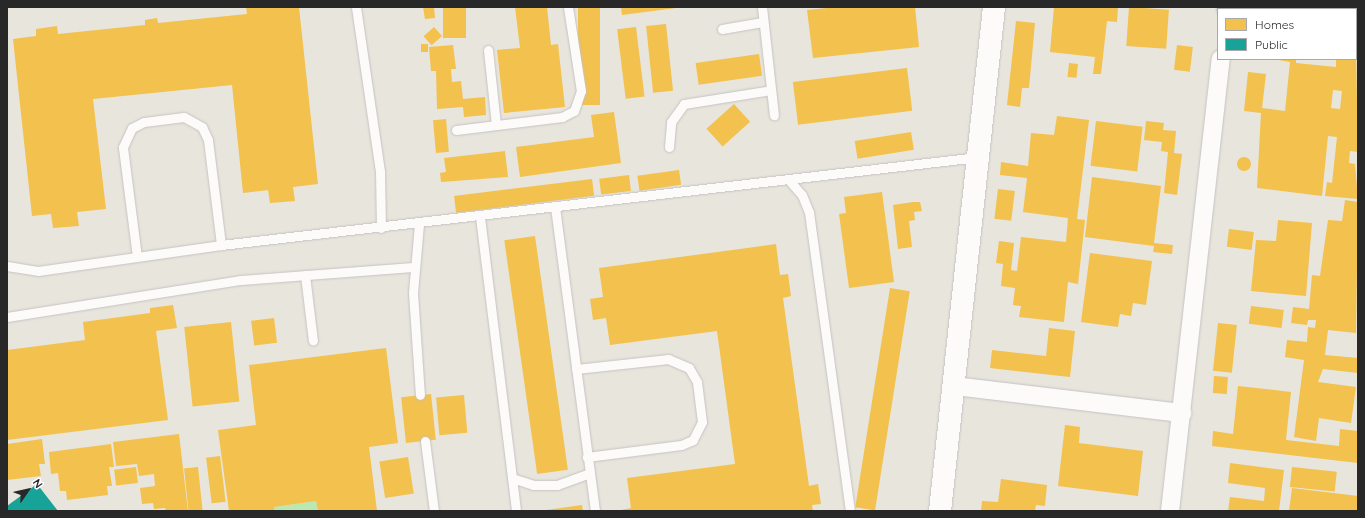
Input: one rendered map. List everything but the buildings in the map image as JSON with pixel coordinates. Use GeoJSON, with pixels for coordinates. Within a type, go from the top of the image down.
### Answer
{"type":"FeatureCollection","features":[{"type":"Feature","properties":{"kind":"street"},"geometry":{"type":"LineString","coordinates":[[940,511],[994,7]]}},
{"type":"Feature","properties":{"kind":"street"},"geometry":{"type":"LineString","coordinates":[[1170,511],[1221,60]]}},
{"type":"Feature","properties":{"kind":"street"},"geometry":{"type":"LineString","coordinates":[[954,386],[1182,413]]}},
{"type":"Feature","properties":{"kind":"lane"},"geometry":{"type":"LineString","coordinates":[[356,7],[380,171],[380,228]]}},
{"type":"Feature","properties":{"kind":"lane"},"geometry":{"type":"LineString","coordinates":[[456,130],[562,117],[578,105],[580,91],[568,7]]}},
{"type":"Feature","properties":{"kind":"lane"},"geometry":{"type":"LineString","coordinates":[[762,7],[762,22],[774,115]]}},
{"type":"Feature","properties":{"kind":"lane"},"geometry":{"type":"LineString","coordinates":[[722,29],[762,22]]}},
{"type":"Feature","properties":{"kind":"lane"},"geometry":{"type":"LineString","coordinates":[[488,50],[496,125]]}},
{"type":"Feature","properties":{"kind":"lane"},"geometry":{"type":"LineString","coordinates":[[669,147],[671,122],[684,104],[771,90]]}},
{"type":"Feature","properties":{"kind":"lane"},"geometry":{"type":"LineString","coordinates":[[137,257],[123,146],[132,128],[144,122],[184,117],[202,127],[208,140],[221,245]]}},
{"type":"Feature","properties":{"kind":"lane"},"geometry":{"type":"LineString","coordinates":[[7,266],[29,272],[221,245],[480,217],[979,157]]}},
{"type":"Feature","properties":{"kind":"lane"},"geometry":{"type":"LineString","coordinates":[[788,179],[802,195],[808,212],[850,511]]}},
{"type":"Feature","properties":{"kind":"lane"},"geometry":{"type":"LineString","coordinates":[[555,207],[594,511]]}},
{"type":"Feature","properties":{"kind":"lane"},"geometry":{"type":"LineString","coordinates":[[480,217],[516,511]]}},
{"type":"Feature","properties":{"kind":"lane"},"geometry":{"type":"LineString","coordinates":[[419,224],[413,267],[420,395]]}},
{"type":"Feature","properties":{"kind":"lane"},"geometry":{"type":"LineString","coordinates":[[7,317],[200,285],[305,274],[413,267]]}},
{"type":"Feature","properties":{"kind":"lane"},"geometry":{"type":"LineString","coordinates":[[305,274],[313,341]]}},
{"type":"Feature","properties":{"kind":"lane"},"geometry":{"type":"LineString","coordinates":[[576,370],[668,359],[689,368],[698,388],[702,422],[697,434],[687,443],[587,457]]}},
{"type":"Feature","properties":{"kind":"lane"},"geometry":{"type":"LineString","coordinates":[[425,441],[434,511]]}},
{"type":"Feature","properties":{"kind":"lane"},"geometry":{"type":"LineString","coordinates":[[512,478],[534,485],[557,485],[590,473]]}},
{"type":"Feature","properties":{"kind":"green space"},"geometry":{"type":"Polygon","coordinates":[[[316,501],[318,511],[274,511],[274,507],[316,501]]]}}]}
